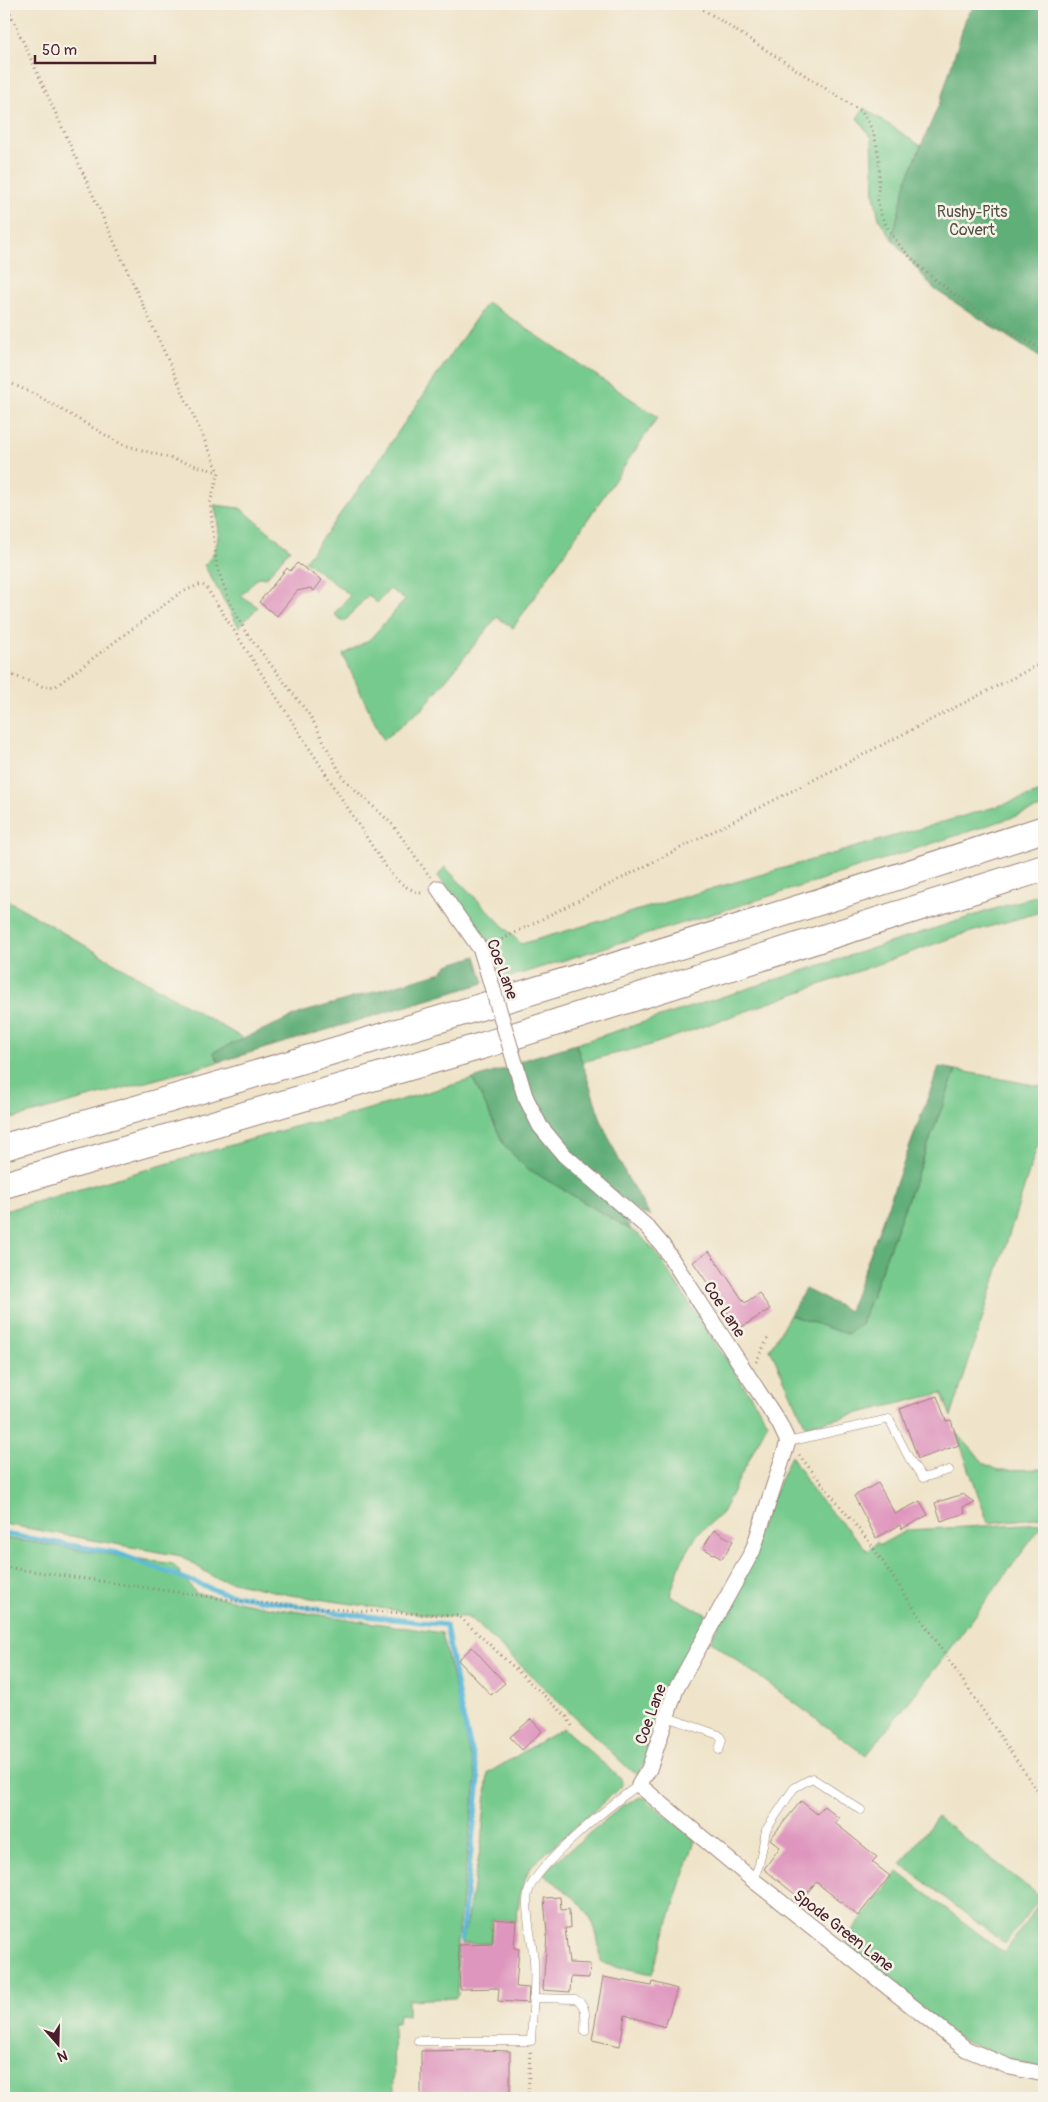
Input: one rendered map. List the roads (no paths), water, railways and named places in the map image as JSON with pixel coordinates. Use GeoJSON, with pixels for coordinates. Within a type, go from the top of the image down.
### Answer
{"type":"FeatureCollection","features":[{"type":"Feature","properties":{"kind":"highway"},"geometry":{"type":"LineString","coordinates":[[4,1147],[482,1007],[684,945],[1044,829]]}},
{"type":"Feature","properties":{"kind":"highway"},"geometry":{"type":"LineString","coordinates":[[4,1185],[485,1045],[1044,868]]}},
{"type":"Feature","properties":{"kind":"street","name":"Coe Lane"},"geometry":{"type":"LineString","coordinates":[[439,889],[481,950],[525,1096],[540,1126],[564,1154],[647,1227],[663,1246],[779,1423],[788,1442],[752,1550],[676,1689],[649,1769],[639,1785]]}},
{"type":"Feature","properties":{"kind":"street","name":"Spode Green Lane"},"geometry":{"type":"LineString","coordinates":[[639,1785],[753,1880],[966,2049],[1010,2067],[1044,2074]]}},
{"type":"Feature","properties":{"kind":"lane"},"geometry":{"type":"LineString","coordinates":[[788,1442],[889,1419],[909,1458],[923,1478],[949,1470]]}},
{"type":"Feature","properties":{"kind":"lane"},"geometry":{"type":"LineString","coordinates":[[667,1717],[719,1735],[722,1740],[719,1750]]}},
{"type":"Feature","properties":{"kind":"lane"},"geometry":{"type":"LineString","coordinates":[[753,1880],[766,1830],[794,1788],[812,1778],[861,1810]]}},
{"type":"Feature","properties":{"kind":"lane"},"geometry":{"type":"LineString","coordinates":[[418,2041],[531,2041],[535,1963],[527,1896],[531,1882],[545,1866],[619,1798],[639,1785]]}},
{"type":"Feature","properties":{"kind":"lane"},"geometry":{"type":"LineString","coordinates":[[533,1998],[575,1999],[581,2002],[585,2007],[585,2031]]}},
{"type":"Feature","properties":{"kind":"waterway"},"geometry":{"type":"LineString","coordinates":[[4,1534],[117,1553],[223,1593],[339,1613],[446,1625],[460,1705],[479,1780],[461,1940]]}},
{"type":"Feature","properties":{"kind":"park label","name":"Rushy-Pits Covert"},"geometry":{"type":"Point","coordinates":[972,220]}}]}
